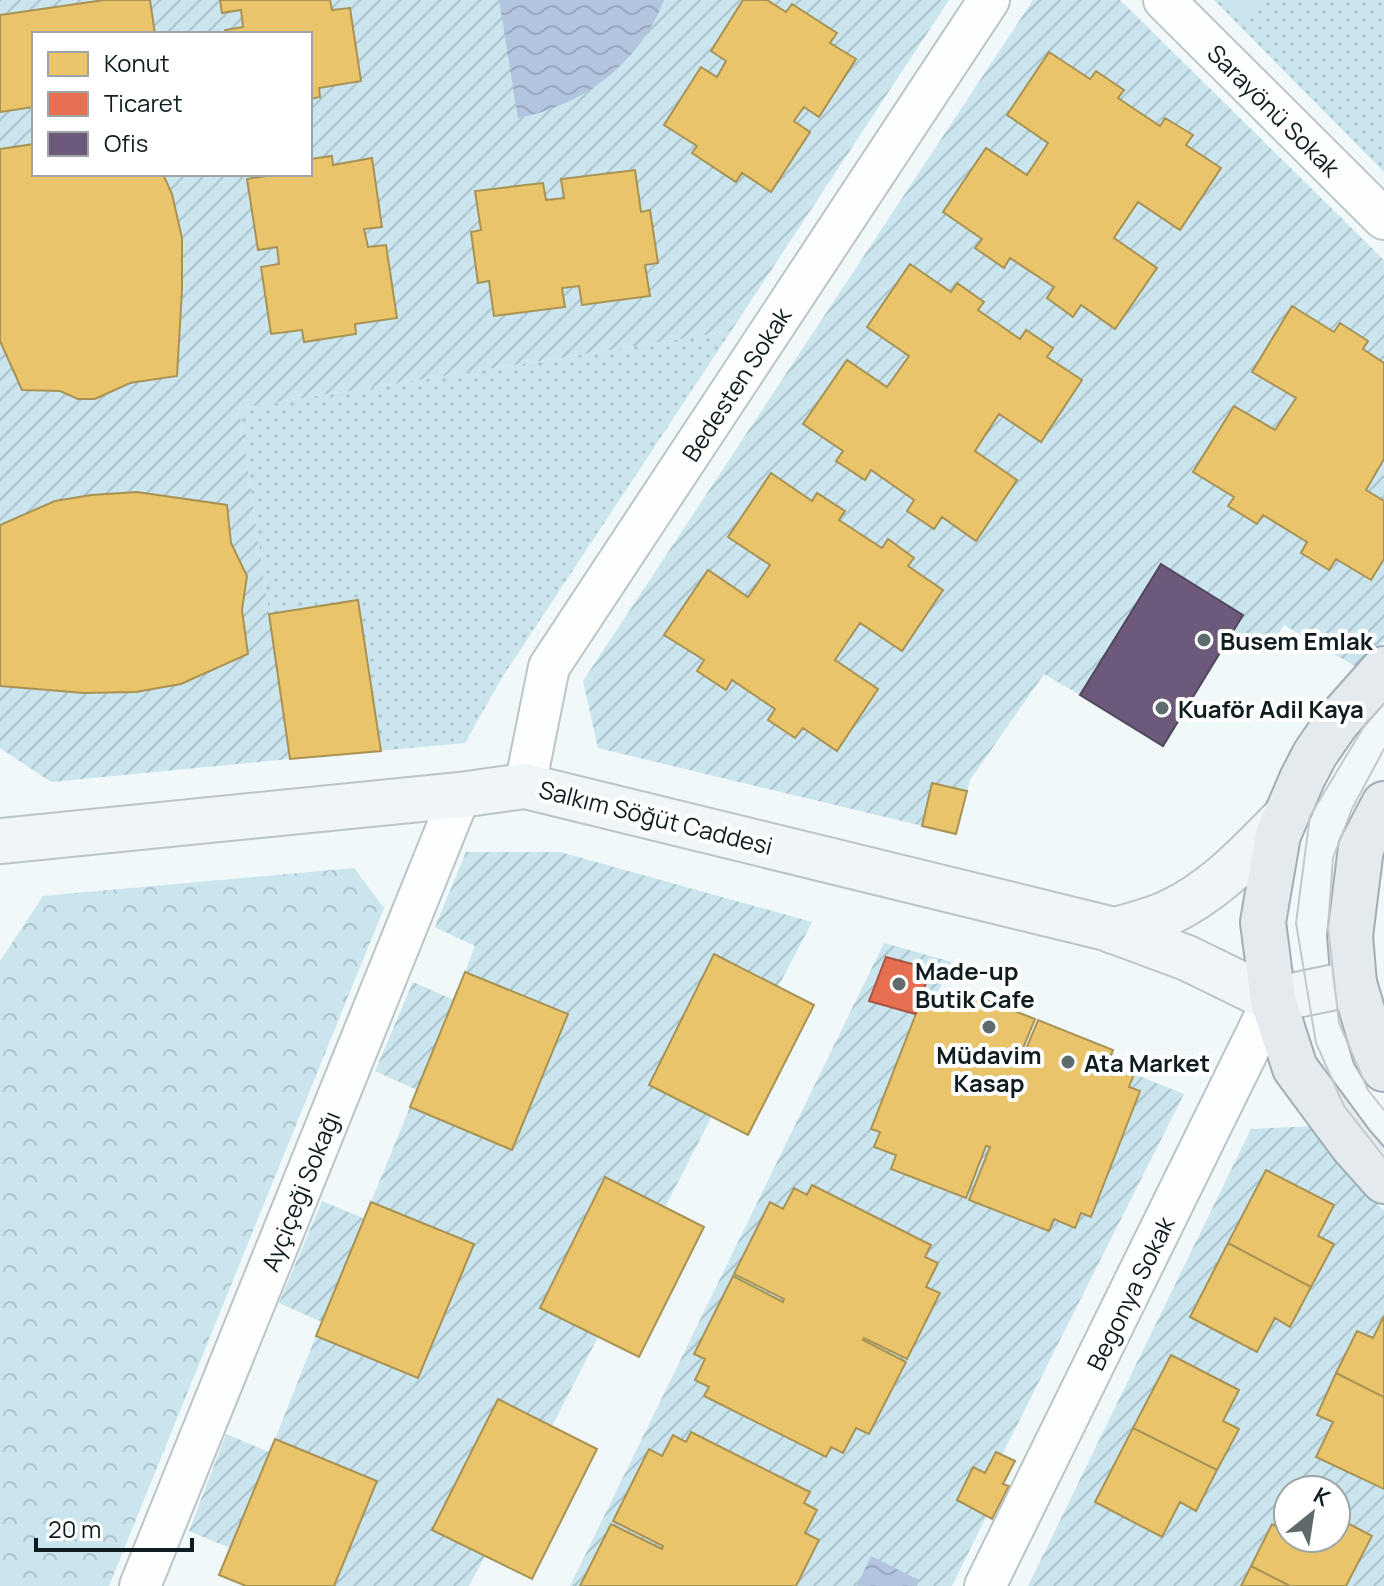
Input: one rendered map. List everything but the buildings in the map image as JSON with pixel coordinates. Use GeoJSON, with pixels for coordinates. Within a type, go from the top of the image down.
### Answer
{"type":"FeatureCollection","features":[{"type":"Feature","properties":{"kind":"main road"},"geometry":{"type":"LineString","coordinates":[[1384,669],[1337,722],[1315,754],[1278,835],[1263,922],[1273,1000],[1295,1068],[1352,1145],[1384,1181]]}},
{"type":"Feature","properties":{"kind":"main road"},"geometry":{"type":"LineString","coordinates":[[1384,804],[1361,848],[1350,936],[1354,983],[1375,1054],[1384,1069]]}},
{"type":"Feature","properties":{"kind":"street","name":"Bedesten Sokak"},"geometry":{"type":"LineString","coordinates":[[525,786],[549,667],[989,0]]}},
{"type":"Feature","properties":{"kind":"street","name":"Sarayönü Sokak"},"geometry":{"type":"LineString","coordinates":[[1164,0],[1384,219]]}},
{"type":"Feature","properties":{"kind":"street","name":"Salkım Söğüt Caddesi"},"geometry":{"type":"LineString","coordinates":[[0,841],[525,786],[1113,931],[1187,958],[1273,1000]]}},
{"type":"Feature","properties":{"kind":"street","name":"Ayçiçeği Sokağı"},"geometry":{"type":"LineString","coordinates":[[140,1586],[460,795]]}},
{"type":"Feature","properties":{"kind":"street"},"geometry":{"type":"LineString","coordinates":[[1113,931],[1167,914],[1206,891],[1285,817]]}},
{"type":"Feature","properties":{"kind":"street"},"geometry":{"type":"LineString","coordinates":[[1273,1000],[1354,983]]}},
{"type":"Feature","properties":{"kind":"street","name":"Begonya Sokak"},"geometry":{"type":"LineString","coordinates":[[985,1586],[1273,1000]]}},
{"type":"Feature","properties":{"kind":"green space"},"geometry":{"type":"Polygon","coordinates":[[[0,0],[949,0],[731,331],[239,408],[290,759],[51,782],[0,748],[0,0]]]}},
{"type":"Feature","properties":{"kind":"green space"},"geometry":{"type":"Polygon","coordinates":[[[1033,0],[1120,0],[1384,260],[1384,641],[1360,669],[1284,625],[1267,652],[1232,633],[1242,615],[1160,565],[1080,695],[1044,674],[970,780],[956,834],[598,748],[583,681],[1033,0]]]}},
{"type":"Feature","properties":{"kind":"green space"},"geometry":{"type":"Polygon","coordinates":[[[1214,0],[1384,0],[1384,172],[1214,0]]]}},
{"type":"Feature","properties":{"kind":"green space"},"geometry":{"type":"Polygon","coordinates":[[[1222,0],[1267,0],[1244,22],[1222,0]]]}},
{"type":"Feature","properties":{"kind":"green space"},"geometry":{"type":"Polygon","coordinates":[[[731,331],[503,676],[465,743],[290,759],[239,408],[731,331]]]}},
{"type":"Feature","properties":{"kind":"green space"},"geometry":{"type":"Polygon","coordinates":[[[466,852],[560,852],[812,922],[778,987],[714,955],[649,1085],[712,1116],[665,1207],[605,1177],[540,1307],[598,1337],[552,1426],[433,1530],[485,1556],[469,1586],[334,1586],[377,1481],[275,1439],[316,1336],[419,1378],[474,1244],[371,1202],[410,1107],[512,1150],[465,972],[475,946],[435,927],[466,852]]]}},
{"type":"Feature","properties":{"kind":"green space"},"geometry":{"type":"Polygon","coordinates":[[[354,868],[384,908],[109,1586],[0,1586],[0,961],[43,896],[354,868]]]}},
{"type":"Feature","properties":{"kind":"green space"},"geometry":{"type":"Polygon","coordinates":[[[884,943],[952,962],[930,1009],[918,1006],[871,1128],[880,1132],[875,1147],[896,1155],[892,1169],[966,1198],[986,1146],[990,1147],[969,1200],[1049,1231],[1054,1219],[1075,1228],[1081,1213],[1091,1217],[1134,1074],[1184,1094],[1002,1455],[995,1453],[985,1473],[973,1468],[957,1500],[987,1515],[952,1586],[570,1586],[884,943]]]}},
{"type":"Feature","properties":{"kind":"green space"},"geometry":{"type":"Polygon","coordinates":[[[413,982],[454,1000],[417,1090],[375,1071],[413,982]]]}},
{"type":"Feature","properties":{"kind":"green space"},"geometry":{"type":"Polygon","coordinates":[[[1315,1126],[1344,1166],[1384,1211],[1384,1586],[1028,1586],[1251,1129],[1315,1126]]]}},
{"type":"Feature","properties":{"kind":"green space"},"geometry":{"type":"Polygon","coordinates":[[[322,1201],[365,1219],[322,1322],[279,1303],[322,1201]]]}},
{"type":"Feature","properties":{"kind":"green space"},"geometry":{"type":"Polygon","coordinates":[[[226,1434],[269,1452],[230,1548],[189,1531],[226,1434]]]}},
{"type":"Feature","properties":{"kind":"water"},"geometry":{"type":"Polygon","coordinates":[[[499,0],[664,0],[654,23],[640,43],[606,78],[565,103],[518,118],[499,0]]]}},
{"type":"Feature","properties":{"kind":"water"},"geometry":{"type":"Polygon","coordinates":[[[871,1556],[919,1580],[917,1586],[857,1586],[871,1556]]]}},
{"type":"Feature","properties":{"kind":"tram line"},"geometry":{"type":"LineString","coordinates":[[1384,704],[1366,723],[1310,816],[1296,923],[1316,1043],[1344,1106],[1384,1157]]}},
{"type":"Feature","properties":{"kind":"tram line"},"geometry":{"type":"LineString","coordinates":[[1384,749],[1352,809],[1333,858],[1328,927],[1339,1023],[1368,1090],[1384,1110]]}},
{"type":"Feature","properties":{"kind":"place","name":"Busem Emlak"},"geometry":{"type":"Point","coordinates":[1204,640]}},
{"type":"Feature","properties":{"kind":"place","name":"Kuaför Adil Kaya"},"geometry":{"type":"Point","coordinates":[1162,708]}},
{"type":"Feature","properties":{"kind":"place","name":"Made-up Butik Cafe"},"geometry":{"type":"Point","coordinates":[899,984]}},
{"type":"Feature","properties":{"kind":"place","name":"Müdavim Kasap"},"geometry":{"type":"Point","coordinates":[989,1027]}},
{"type":"Feature","properties":{"kind":"place","name":"Ata Market"},"geometry":{"type":"Point","coordinates":[1068,1062]}}]}
